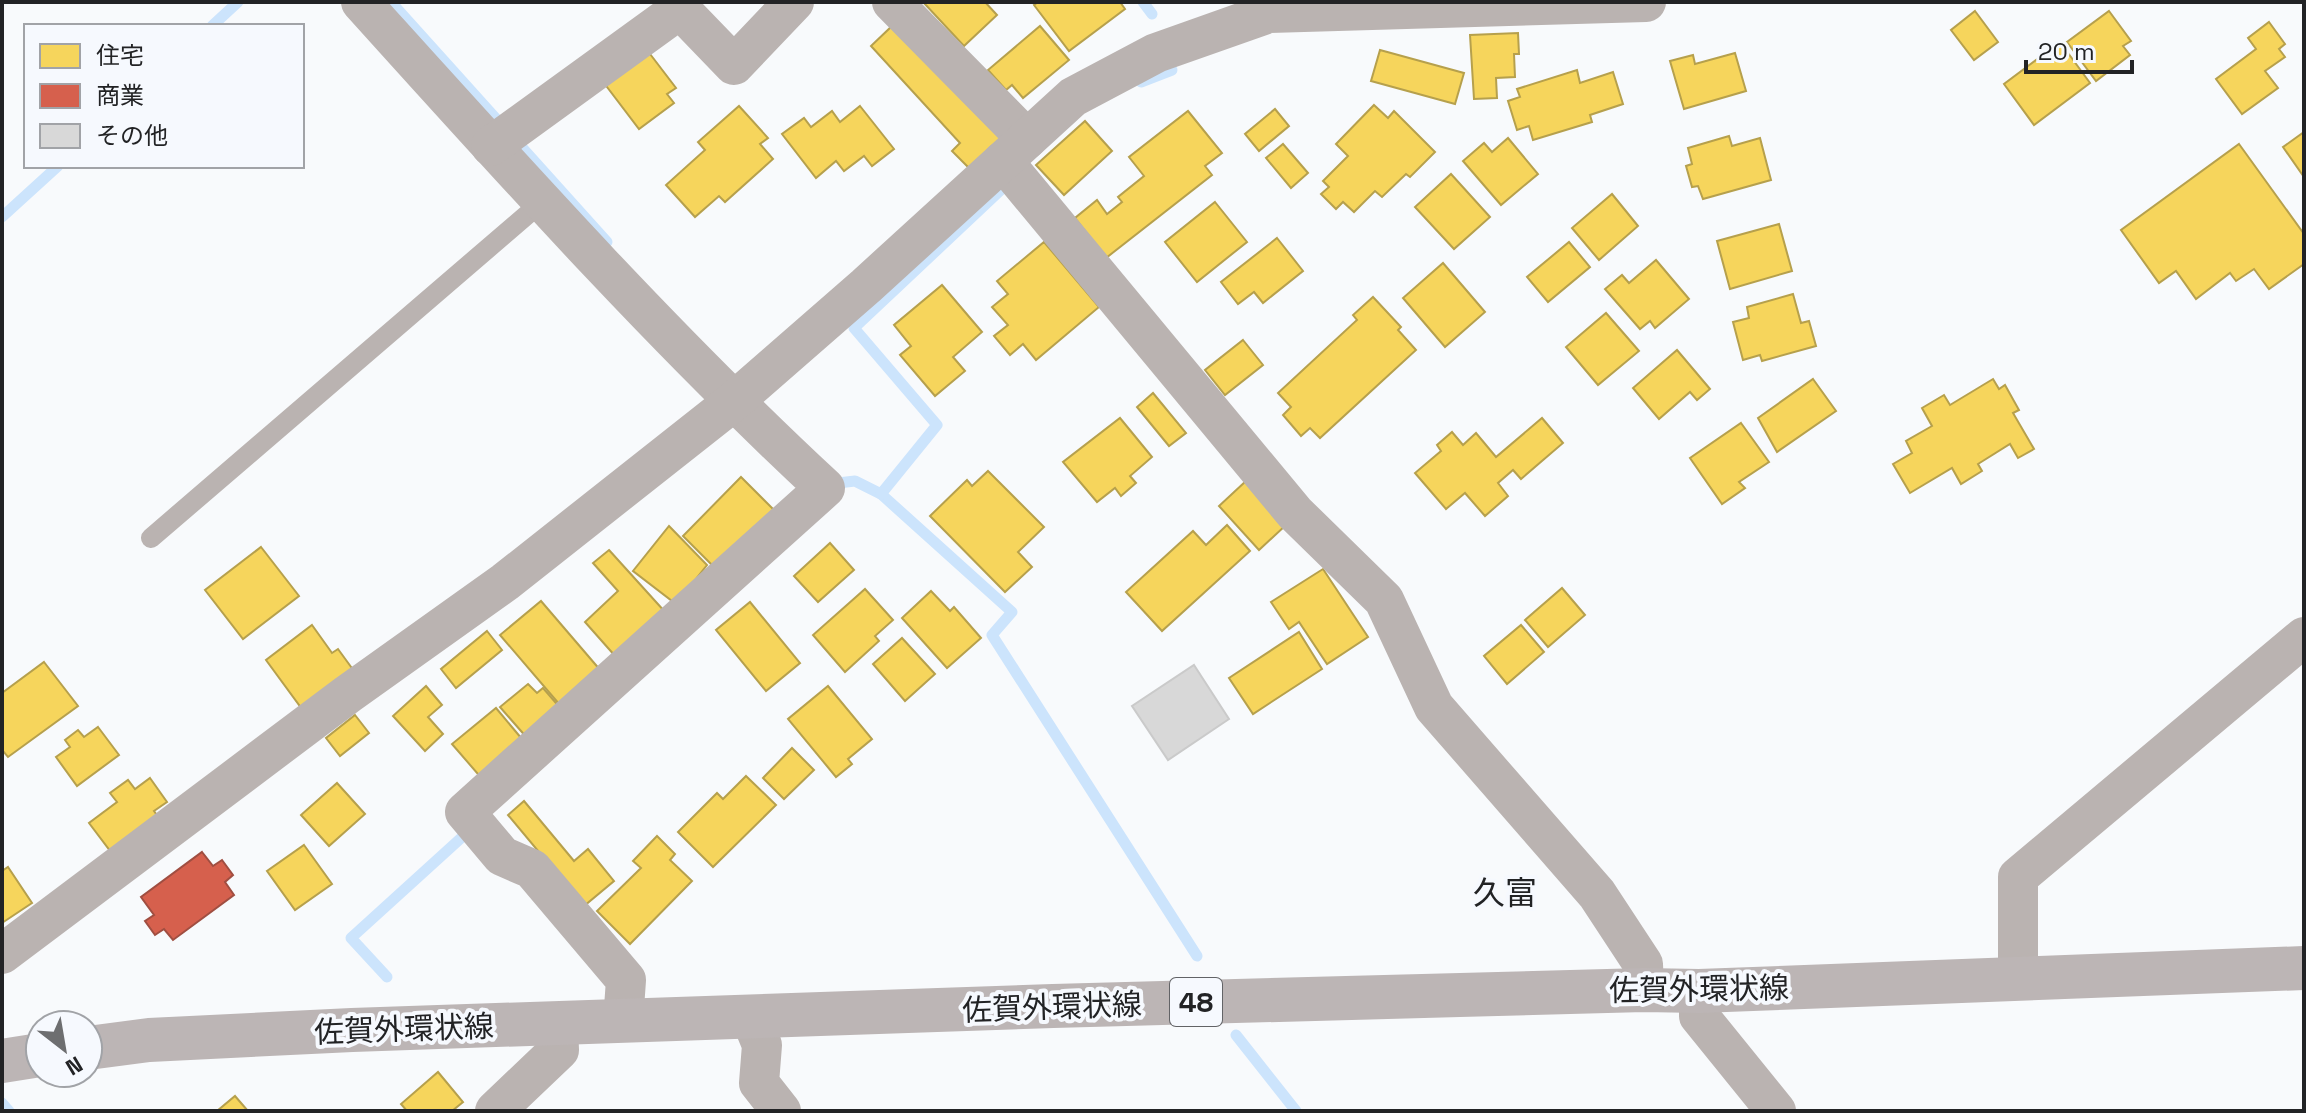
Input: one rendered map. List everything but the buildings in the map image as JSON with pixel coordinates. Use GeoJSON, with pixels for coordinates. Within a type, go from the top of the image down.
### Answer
{"type":"FeatureCollection","features":[{"type":"Feature","properties":{"kind":"main road","name":"佐賀外環状線"},"geometry":{"type":"LineString","coordinates":[[104,1046],[149,1040],[1053,1006],[1699,991],[2304,968]]}},
{"type":"Feature","properties":{"kind":"main road"},"geometry":{"type":"LineString","coordinates":[[2,1061],[24,1058]]}},
{"type":"Feature","properties":{"kind":"street"},"geometry":{"type":"LineString","coordinates":[[361,2],[506,135],[543,201],[742,394],[825,488],[474,824],[502,856],[532,869],[626,980],[623,1022]]}},
{"type":"Feature","properties":{"kind":"street"},"geometry":{"type":"LineString","coordinates":[[506,135],[680,9],[734,65],[794,2]]}},
{"type":"Feature","properties":{"kind":"street"},"geometry":{"type":"LineString","coordinates":[[892,2],[1015,150],[1295,513],[1384,600],[1434,707],[1597,894],[1643,964],[1644,990]]}},
{"type":"Feature","properties":{"kind":"street"},"geometry":{"type":"LineString","coordinates":[[2,954],[348,694],[505,582],[742,394],[1073,97],[1156,53],[1265,8],[1646,2]]}},
{"type":"Feature","properties":{"kind":"street"},"geometry":{"type":"LineString","coordinates":[[2018,978],[2018,877],[2304,637]]}},
{"type":"Feature","properties":{"kind":"street"},"geometry":{"type":"LineString","coordinates":[[1699,991],[1699,1016],[1776,1111]]}},
{"type":"Feature","properties":{"kind":"street"},"geometry":{"type":"LineString","coordinates":[[751,1018],[762,1045],[759,1083],[781,1111]]}},
{"type":"Feature","properties":{"kind":"street"},"geometry":{"type":"LineString","coordinates":[[495,1111],[559,1050],[558,1024]]}},
{"type":"Feature","properties":{"kind":"lane"},"geometry":{"type":"LineString","coordinates":[[151,538],[543,201]]}},
{"type":"Feature","properties":{"kind":"waterway"},"geometry":{"type":"LineString","coordinates":[[214,24],[238,2]]}},
{"type":"Feature","properties":{"kind":"waterway"},"geometry":{"type":"LineString","coordinates":[[391,2],[607,242]]}},
{"type":"Feature","properties":{"kind":"waterway"},"geometry":{"type":"LineString","coordinates":[[1143,2],[1152,14]]}},
{"type":"Feature","properties":{"kind":"waterway"},"geometry":{"type":"LineString","coordinates":[[1141,82],[1172,70]]}},
{"type":"Feature","properties":{"kind":"waterway"},"geometry":{"type":"LineString","coordinates":[[2,217],[56,168]]}},
{"type":"Feature","properties":{"kind":"waterway"},"geometry":{"type":"LineString","coordinates":[[881,494],[937,425],[854,328],[1006,185]]}},
{"type":"Feature","properties":{"kind":"waterway"},"geometry":{"type":"LineString","coordinates":[[832,477],[838,483],[855,481],[881,494],[1012,612],[992,635],[1197,956]]}},
{"type":"Feature","properties":{"kind":"waterway"},"geometry":{"type":"LineString","coordinates":[[387,977],[351,938],[471,829]]}},
{"type":"Feature","properties":{"kind":"waterway"},"geometry":{"type":"LineString","coordinates":[[1236,1035],[1296,1111]]}},
{"type":"Feature","properties":{"kind":"waterway"},"geometry":{"type":"LineString","coordinates":[[2,1103],[9,1111]]}},
{"type":"Feature","properties":{"kind":"district","name":"久富"},"geometry":{"type":"Point","coordinates":[1505,893]}}]}
